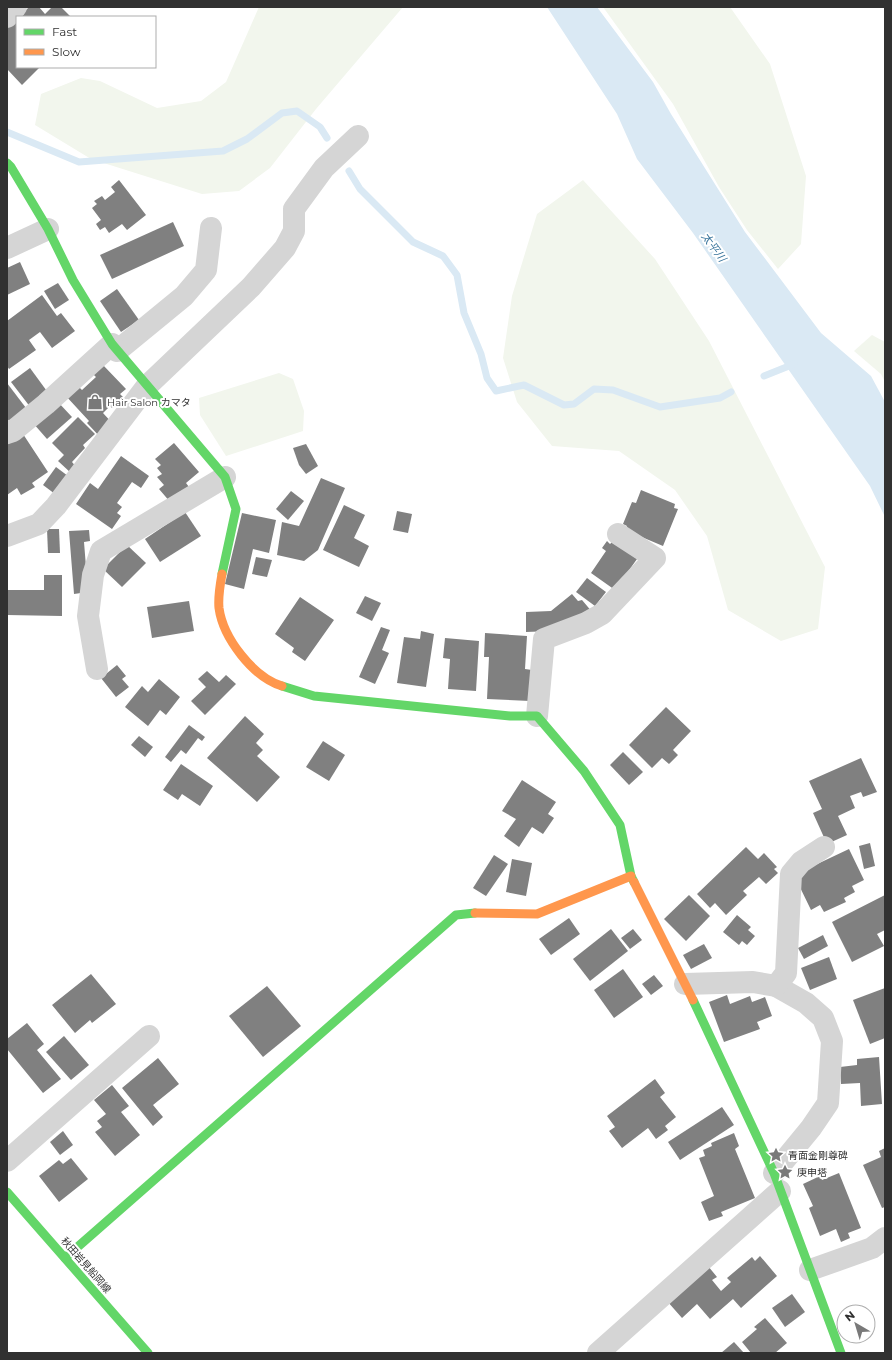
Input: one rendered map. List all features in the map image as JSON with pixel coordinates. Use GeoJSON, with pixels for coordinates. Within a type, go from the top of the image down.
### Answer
{"type":"FeatureCollection","features":[{"type":"Feature","properties":{"kind":"street"},"geometry":{"type":"LineString","coordinates":[[7,17],[16,7]]}},
{"type":"Feature","properties":{"kind":"street"},"geometry":{"type":"LineString","coordinates":[[7,536],[39,524],[56,506],[147,386],[251,287],[285,248],[294,231],[294,209],[324,168],[358,136]]}},
{"type":"Feature","properties":{"kind":"street"},"geometry":{"type":"LineString","coordinates":[[7,163],[11,167],[48,230],[73,280],[114,347],[225,477],[236,509],[220,585],[219,608],[227,633],[243,659],[272,683],[314,696],[510,716],[537,716]]}},
{"type":"Feature","properties":{"kind":"street"},"geometry":{"type":"LineString","coordinates":[[7,433],[13,431],[114,347],[184,296],[206,270],[211,228]]}},
{"type":"Feature","properties":{"kind":"street"},"geometry":{"type":"LineString","coordinates":[[7,248],[48,230]]}},
{"type":"Feature","properties":{"kind":"street"},"geometry":{"type":"LineString","coordinates":[[97,669],[88,616],[93,575],[101,551],[225,477]]}},
{"type":"Feature","properties":{"kind":"street"},"geometry":{"type":"LineString","coordinates":[[618,534],[655,558],[602,614],[586,623],[544,639],[537,716],[584,771],[620,826],[631,876],[685,984],[777,1182],[841,1353]]}},
{"type":"Feature","properties":{"kind":"street"},"geometry":{"type":"LineString","coordinates":[[776,986],[786,973],[791,874],[801,862],[824,847]]}},
{"type":"Feature","properties":{"kind":"street"},"geometry":{"type":"LineString","coordinates":[[65,1258],[456,914],[537,914],[631,876]]}},
{"type":"Feature","properties":{"kind":"street"},"geometry":{"type":"LineString","coordinates":[[598,1353],[777,1182],[828,1103],[832,1041],[823,1018],[806,1003],[776,986],[753,982],[685,984]]}},
{"type":"Feature","properties":{"kind":"street"},"geometry":{"type":"LineString","coordinates":[[7,1162],[149,1036]]}},
{"type":"Feature","properties":{"kind":"street","name":"秋田岩見船岡線"},"geometry":{"type":"LineString","coordinates":[[7,1192],[148,1353]]}},
{"type":"Feature","properties":{"kind":"street"},"geometry":{"type":"LineString","coordinates":[[810,1270],[872,1248],[885,1238]]}},
{"type":"Feature","properties":{"kind":"shaded area"},"geometry":{"type":"Polygon","coordinates":[[[259,7],[403,7],[316,109],[270,168],[239,191],[202,194],[91,159],[35,125],[41,94],[81,78],[100,81],[157,108],[201,101],[226,82],[259,7]]]}},
{"type":"Feature","properties":{"kind":"shaded area"},"geometry":{"type":"Polygon","coordinates":[[[603,7],[730,7],[770,64],[806,176],[801,244],[778,269],[747,230],[719,187],[673,104],[603,7]]]}},
{"type":"Feature","properties":{"kind":"shaded area"},"geometry":{"type":"Polygon","coordinates":[[[583,180],[655,259],[709,341],[825,567],[818,629],[781,641],[728,610],[707,536],[675,490],[619,451],[552,446],[517,402],[503,358],[512,296],[537,214],[583,180]]]}},
{"type":"Feature","properties":{"kind":"shaded area"},"geometry":{"type":"Polygon","coordinates":[[[872,335],[885,342],[885,382],[881,374],[854,351],[872,335]]]}},
{"type":"Feature","properties":{"kind":"shaded area"},"geometry":{"type":"Polygon","coordinates":[[[279,373],[293,379],[304,411],[303,431],[226,456],[200,415],[199,398],[279,373]]]}},
{"type":"Feature","properties":{"kind":"water","name":"太平川"},"geometry":{"type":"Polygon","coordinates":[[[547,7],[597,7],[653,82],[671,114],[745,232],[821,333],[871,376],[885,402],[885,517],[870,486],[693,233],[637,159],[617,114],[547,7]]]}},
{"type":"Feature","properties":{"kind":"building"},"geometry":{"type":"Polygon","coordinates":[[[29,7],[39,7],[45,14],[52,7],[61,7],[70,16],[20,16],[29,7]]]}},
{"type":"Feature","properties":{"kind":"building"},"geometry":{"type":"Polygon","coordinates":[[[16,20],[16,68],[39,68],[22,85],[7,69],[7,28],[16,20]]]}},
{"type":"Feature","properties":{"kind":"building"},"geometry":{"type":"Polygon","coordinates":[[[119,180],[146,215],[127,230],[122,224],[109,233],[105,227],[100,230],[96,224],[101,220],[92,208],[97,204],[94,201],[102,196],[105,200],[115,192],[111,187],[119,180]]]}},
{"type":"Feature","properties":{"kind":"building"},"geometry":{"type":"Polygon","coordinates":[[[173,222],[184,246],[112,279],[100,255],[173,222]]]}},
{"type":"Feature","properties":{"kind":"building"},"geometry":{"type":"Polygon","coordinates":[[[20,262],[30,284],[7,295],[7,268],[20,262]]]}},
{"type":"Feature","properties":{"kind":"building"},"geometry":{"type":"Polygon","coordinates":[[[58,283],[69,300],[55,309],[44,291],[58,283]]]}},
{"type":"Feature","properties":{"kind":"building"},"geometry":{"type":"Polygon","coordinates":[[[117,289],[139,320],[121,332],[100,301],[117,289]]]}},
{"type":"Feature","properties":{"kind":"building"},"geometry":{"type":"Polygon","coordinates":[[[42,295],[57,316],[61,313],[75,331],[52,348],[40,332],[29,340],[36,350],[9,369],[7,366],[7,321],[42,295]]]}},
{"type":"Feature","properties":{"kind":"building","name":"Hair Salon カマタ"},"geometry":{"type":"Polygon","coordinates":[[[103,365],[126,389],[120,394],[123,397],[112,408],[110,406],[103,413],[114,425],[101,438],[87,423],[89,421],[65,395],[76,384],[82,390],[96,377],[93,374],[103,365]]]}},
{"type":"Feature","properties":{"kind":"building"},"geometry":{"type":"Polygon","coordinates":[[[30,368],[49,394],[31,408],[11,382],[30,368]]]}},
{"type":"Feature","properties":{"kind":"building"},"geometry":{"type":"Polygon","coordinates":[[[7,383],[26,408],[9,421],[7,418],[7,383]]]}},
{"type":"Feature","properties":{"kind":"building"},"geometry":{"type":"Polygon","coordinates":[[[57,401],[72,417],[47,439],[33,423],[57,401]]]}},
{"type":"Feature","properties":{"kind":"building"},"geometry":{"type":"Polygon","coordinates":[[[78,417],[95,434],[83,445],[85,448],[72,462],[77,468],[71,473],[58,461],[64,455],[52,443],[78,417]]]}},
{"type":"Feature","properties":{"kind":"building"},"geometry":{"type":"Polygon","coordinates":[[[23,434],[48,472],[32,483],[35,487],[21,495],[17,488],[7,495],[7,445],[23,434]]]}},
{"type":"Feature","properties":{"kind":"building"},"geometry":{"type":"Polygon","coordinates":[[[174,443],[199,472],[186,483],[189,487],[171,503],[159,489],[164,485],[157,477],[162,474],[157,468],[161,465],[155,459],[174,443]]]}},
{"type":"Feature","properties":{"kind":"building"},"geometry":{"type":"Polygon","coordinates":[[[306,444],[318,466],[306,474],[299,465],[293,448],[306,444]]]}},
{"type":"Feature","properties":{"kind":"building"},"geometry":{"type":"Polygon","coordinates":[[[121,456],[149,476],[141,488],[132,482],[117,503],[122,507],[117,513],[121,516],[112,529],[76,504],[90,483],[98,489],[121,456]]]}},
{"type":"Feature","properties":{"kind":"building"},"geometry":{"type":"Polygon","coordinates":[[[56,467],[68,476],[55,494],[43,485],[56,467]]]}},
{"type":"Feature","properties":{"kind":"building"},"geometry":{"type":"Polygon","coordinates":[[[321,478],[345,488],[318,550],[304,561],[277,555],[282,522],[299,526],[321,478]]]}},
{"type":"Feature","properties":{"kind":"building"},"geometry":{"type":"Polygon","coordinates":[[[641,490],[675,504],[674,508],[678,509],[663,546],[625,530],[627,526],[623,524],[632,502],[636,503],[641,490]]]}},
{"type":"Feature","properties":{"kind":"building"},"geometry":{"type":"Polygon","coordinates":[[[291,491],[304,501],[288,520],[276,509],[291,491]]]}},
{"type":"Feature","properties":{"kind":"building"},"geometry":{"type":"Polygon","coordinates":[[[344,505],[365,515],[354,538],[369,546],[359,567],[323,550],[344,505]]]}},
{"type":"Feature","properties":{"kind":"building"},"geometry":{"type":"Polygon","coordinates":[[[397,511],[412,514],[408,533],[393,530],[397,511]]]}},
{"type":"Feature","properties":{"kind":"building"},"geometry":{"type":"Polygon","coordinates":[[[185,512],[201,536],[160,562],[145,539],[185,512]]]}},
{"type":"Feature","properties":{"kind":"building"},"geometry":{"type":"Polygon","coordinates":[[[242,513],[276,520],[269,553],[253,549],[244,589],[225,584],[242,513]]]}},
{"type":"Feature","properties":{"kind":"building"},"geometry":{"type":"Polygon","coordinates":[[[47,529],[59,529],[60,553],[48,553],[47,529]]]}},
{"type":"Feature","properties":{"kind":"building"},"geometry":{"type":"Polygon","coordinates":[[[89,530],[90,541],[84,542],[88,592],[74,594],[69,531],[89,530]]]}},
{"type":"Feature","properties":{"kind":"building"},"geometry":{"type":"Polygon","coordinates":[[[607,541],[610,544],[613,541],[637,559],[615,590],[591,573],[606,551],[602,548],[607,541]]]}},
{"type":"Feature","properties":{"kind":"building"},"geometry":{"type":"Polygon","coordinates":[[[127,545],[146,563],[122,587],[103,569],[127,545]]]}},
{"type":"Feature","properties":{"kind":"building"},"geometry":{"type":"Polygon","coordinates":[[[256,557],[272,560],[267,577],[252,574],[256,557]]]}},
{"type":"Feature","properties":{"kind":"building"},"geometry":{"type":"Polygon","coordinates":[[[44,575],[62,575],[62,616],[7,615],[7,590],[44,590],[44,575]]]}},
{"type":"Feature","properties":{"kind":"building"},"geometry":{"type":"Polygon","coordinates":[[[587,578],[606,592],[595,606],[576,592],[587,578]]]}},
{"type":"Feature","properties":{"kind":"building"},"geometry":{"type":"Polygon","coordinates":[[[572,594],[578,601],[582,600],[593,613],[552,631],[526,632],[526,612],[551,611],[572,594]]]}},
{"type":"Feature","properties":{"kind":"building"},"geometry":{"type":"Polygon","coordinates":[[[365,596],[381,603],[372,621],[356,613],[365,596]]]}},
{"type":"Feature","properties":{"kind":"building"},"geometry":{"type":"Polygon","coordinates":[[[300,597],[334,620],[305,661],[292,652],[294,648],[275,634],[300,597]]]}},
{"type":"Feature","properties":{"kind":"building"},"geometry":{"type":"Polygon","coordinates":[[[189,601],[194,631],[152,638],[147,607],[189,601]]]}},
{"type":"Feature","properties":{"kind":"building"},"geometry":{"type":"Polygon","coordinates":[[[381,627],[390,630],[382,650],[389,653],[375,684],[359,677],[381,627]]]}},
{"type":"Feature","properties":{"kind":"building"},"geometry":{"type":"Polygon","coordinates":[[[421,631],[434,634],[426,687],[397,683],[404,637],[420,639],[421,631]]]}},
{"type":"Feature","properties":{"kind":"building"},"geometry":{"type":"Polygon","coordinates":[[[485,633],[527,636],[525,669],[532,670],[530,701],[487,699],[489,657],[484,657],[485,633]]]}},
{"type":"Feature","properties":{"kind":"building"},"geometry":{"type":"Polygon","coordinates":[[[445,638],[479,641],[476,691],[448,689],[450,659],[443,658],[445,638]]]}},
{"type":"Feature","properties":{"kind":"building"},"geometry":{"type":"Polygon","coordinates":[[[117,665],[126,676],[122,679],[129,687],[116,697],[101,678],[117,665]]]}},
{"type":"Feature","properties":{"kind":"building"},"geometry":{"type":"Polygon","coordinates":[[[207,671],[219,682],[226,675],[236,684],[205,715],[191,701],[206,687],[198,679],[207,671]]]}},
{"type":"Feature","properties":{"kind":"building"},"geometry":{"type":"Polygon","coordinates":[[[159,679],[180,697],[166,715],[160,710],[148,726],[125,707],[142,686],[148,692],[159,679]]]}},
{"type":"Feature","properties":{"kind":"building"},"geometry":{"type":"Polygon","coordinates":[[[666,707],[691,731],[673,750],[678,755],[669,764],[662,758],[652,768],[629,745],[666,707]]]}},
{"type":"Feature","properties":{"kind":"building"},"geometry":{"type":"Polygon","coordinates":[[[245,716],[264,734],[256,743],[263,750],[257,756],[280,777],[257,802],[207,758],[245,716]]]}},
{"type":"Feature","properties":{"kind":"building"},"geometry":{"type":"Polygon","coordinates":[[[189,725],[205,737],[202,741],[198,738],[186,754],[181,750],[171,762],[165,757],[189,725]]]}},
{"type":"Feature","properties":{"kind":"building"},"geometry":{"type":"Polygon","coordinates":[[[139,736],[153,747],[145,757],[131,745],[139,736]]]}},
{"type":"Feature","properties":{"kind":"building"},"geometry":{"type":"Polygon","coordinates":[[[323,741],[345,755],[329,781],[306,767],[323,741]]]}},
{"type":"Feature","properties":{"kind":"building"},"geometry":{"type":"Polygon","coordinates":[[[623,752],[643,772],[629,785],[610,765],[623,752]]]}},
{"type":"Feature","properties":{"kind":"building"},"geometry":{"type":"Polygon","coordinates":[[[861,758],[877,792],[863,797],[861,792],[850,796],[855,808],[838,816],[847,835],[827,844],[813,813],[822,809],[809,781],[861,758]]]}},
{"type":"Feature","properties":{"kind":"building"},"geometry":{"type":"Polygon","coordinates":[[[181,764],[213,786],[200,806],[182,794],[178,800],[163,790],[181,764]]]}},
{"type":"Feature","properties":{"kind":"building"},"geometry":{"type":"Polygon","coordinates":[[[522,780],[556,802],[548,814],[554,818],[543,834],[532,827],[519,847],[504,836],[516,819],[502,811],[522,780]]]}},
{"type":"Feature","properties":{"kind":"building"},"geometry":{"type":"Polygon","coordinates":[[[870,843],[875,866],[864,869],[859,846],[870,843]]]}},
{"type":"Feature","properties":{"kind":"building"},"geometry":{"type":"Polygon","coordinates":[[[746,847],[758,859],[764,853],[777,867],[774,869],[778,873],[766,884],[759,877],[743,891],[747,895],[726,915],[715,903],[710,908],[697,894],[746,847]]]}},
{"type":"Feature","properties":{"kind":"building"},"geometry":{"type":"Polygon","coordinates":[[[849,849],[864,880],[852,886],[855,892],[844,898],[846,902],[824,912],[820,905],[811,910],[794,875],[849,849]]]}},
{"type":"Feature","properties":{"kind":"building"},"geometry":{"type":"Polygon","coordinates":[[[494,855],[508,864],[486,896],[473,888],[494,855]]]}},
{"type":"Feature","properties":{"kind":"building"},"geometry":{"type":"Polygon","coordinates":[[[512,859],[532,863],[526,896],[506,892],[512,859]]]}},
{"type":"Feature","properties":{"kind":"building"},"geometry":{"type":"Polygon","coordinates":[[[689,895],[710,916],[686,941],[664,919],[689,895]]]}},
{"type":"Feature","properties":{"kind":"building"},"geometry":{"type":"Polygon","coordinates":[[[885,895],[885,930],[877,934],[884,946],[852,962],[832,922],[885,895]]]}},
{"type":"Feature","properties":{"kind":"building"},"geometry":{"type":"Polygon","coordinates":[[[737,915],[751,927],[748,930],[755,936],[747,945],[742,941],[739,945],[723,932],[737,915]]]}},
{"type":"Feature","properties":{"kind":"building"},"geometry":{"type":"Polygon","coordinates":[[[569,918],[580,934],[551,955],[539,939],[569,918]]]}},
{"type":"Feature","properties":{"kind":"building"},"geometry":{"type":"Polygon","coordinates":[[[611,929],[628,951],[590,981],[573,959],[611,929]]]}},
{"type":"Feature","properties":{"kind":"building"},"geometry":{"type":"Polygon","coordinates":[[[633,929],[642,940],[630,949],[621,938],[633,929]]]}},
{"type":"Feature","properties":{"kind":"building"},"geometry":{"type":"Polygon","coordinates":[[[823,935],[828,946],[804,959],[798,948],[823,935]]]}},
{"type":"Feature","properties":{"kind":"building"},"geometry":{"type":"Polygon","coordinates":[[[704,944],[712,958],[691,969],[683,955],[704,944]]]}},
{"type":"Feature","properties":{"kind":"building"},"geometry":{"type":"Polygon","coordinates":[[[829,957],[837,979],[810,990],[801,968],[829,957]]]}},
{"type":"Feature","properties":{"kind":"building"},"geometry":{"type":"Polygon","coordinates":[[[623,969],[643,997],[614,1018],[594,990],[623,969]]]}},
{"type":"Feature","properties":{"kind":"building"},"geometry":{"type":"Polygon","coordinates":[[[91,974],[116,1004],[92,1023],[90,1020],[75,1033],[52,1005],[91,974]]]}},
{"type":"Feature","properties":{"kind":"building"},"geometry":{"type":"Polygon","coordinates":[[[654,975],[663,986],[651,995],[642,984],[654,975]]]}},
{"type":"Feature","properties":{"kind":"building"},"geometry":{"type":"Polygon","coordinates":[[[267,986],[301,1026],[263,1057],[229,1016],[267,986]]]}},
{"type":"Feature","properties":{"kind":"building"},"geometry":{"type":"Polygon","coordinates":[[[885,988],[885,1038],[870,1044],[853,1000],[885,988]]]}},
{"type":"Feature","properties":{"kind":"building"},"geometry":{"type":"Polygon","coordinates":[[[727,995],[730,1004],[750,996],[752,1002],[765,997],[772,1016],[757,1022],[760,1029],[724,1042],[709,1002],[727,995]]]}},
{"type":"Feature","properties":{"kind":"building"},"geometry":{"type":"Polygon","coordinates":[[[27,1023],[44,1044],[37,1050],[61,1079],[43,1093],[7,1049],[7,1039],[27,1023]]]}},
{"type":"Feature","properties":{"kind":"building"},"geometry":{"type":"Polygon","coordinates":[[[64,1036],[89,1065],[71,1080],[46,1052],[64,1036]]]}},
{"type":"Feature","properties":{"kind":"building"},"geometry":{"type":"Polygon","coordinates":[[[879,1057],[882,1104],[861,1106],[860,1083],[841,1084],[840,1067],[857,1065],[857,1059],[879,1057]]]}},
{"type":"Feature","properties":{"kind":"building"},"geometry":{"type":"Polygon","coordinates":[[[158,1058],[179,1084],[153,1105],[163,1117],[153,1126],[122,1088],[158,1058]]]}},
{"type":"Feature","properties":{"kind":"building"},"geometry":{"type":"Polygon","coordinates":[[[655,1079],[665,1093],[660,1097],[676,1117],[665,1126],[668,1130],[656,1139],[648,1128],[622,1148],[609,1131],[615,1127],[607,1116],[655,1079]]]}},
{"type":"Feature","properties":{"kind":"building"},"geometry":{"type":"Polygon","coordinates":[[[112,1085],[129,1106],[121,1112],[140,1135],[115,1156],[95,1132],[102,1127],[97,1121],[106,1114],[94,1100],[112,1085]]]}},
{"type":"Feature","properties":{"kind":"building"},"geometry":{"type":"Polygon","coordinates":[[[722,1107],[734,1125],[680,1160],[668,1142],[722,1107]]]}},
{"type":"Feature","properties":{"kind":"building"},"geometry":{"type":"Polygon","coordinates":[[[63,1131],[73,1145],[60,1155],[50,1142],[63,1131]]]}},
{"type":"Feature","properties":{"kind":"building"},"geometry":{"type":"Polygon","coordinates":[[[734,1133],[739,1146],[735,1149],[755,1198],[721,1212],[723,1216],[709,1221],[701,1202],[714,1196],[699,1158],[705,1156],[703,1150],[712,1146],[711,1143],[734,1133]]]}},
{"type":"Feature","properties":{"kind":"building"},"geometry":{"type":"Polygon","coordinates":[[[885,1148],[885,1207],[882,1208],[863,1165],[881,1157],[879,1151],[885,1148]]]}},
{"type":"Feature","properties":{"kind":"building"},"geometry":{"type":"Polygon","coordinates":[[[71,1158],[88,1179],[59,1202],[39,1176],[59,1160],[63,1164],[71,1158]]]}},
{"type":"Feature","properties":{"kind":"building"},"geometry":{"type":"Polygon","coordinates":[[[839,1173],[861,1228],[848,1233],[850,1238],[841,1242],[836,1229],[820,1236],[809,1208],[813,1206],[803,1184],[820,1176],[822,1180],[839,1173]]]}},
{"type":"Feature","properties":{"kind":"building"},"geometry":{"type":"Polygon","coordinates":[[[760,1256],[777,1276],[741,1308],[733,1299],[710,1319],[697,1304],[682,1318],[667,1301],[708,1266],[717,1277],[712,1280],[721,1291],[731,1282],[727,1278],[752,1257],[755,1261],[760,1256]]]}},
{"type":"Feature","properties":{"kind":"building"},"geometry":{"type":"Polygon","coordinates":[[[792,1294],[805,1312],[785,1327],[772,1308],[792,1294]]]}},
{"type":"Feature","properties":{"kind":"building"},"geometry":{"type":"Polygon","coordinates":[[[765,1318],[787,1343],[775,1353],[751,1353],[742,1342],[757,1329],[754,1327],[765,1318]]]}},
{"type":"Feature","properties":{"kind":"building"},"geometry":{"type":"Polygon","coordinates":[[[734,1342],[744,1353],[721,1353],[734,1342]]]}},
{"type":"Feature","properties":{"kind":"waterway"},"geometry":{"type":"LineString","coordinates":[[7,132],[79,162],[223,151],[247,139],[282,113],[297,111],[320,127],[327,138]]}},
{"type":"Feature","properties":{"kind":"waterway"},"geometry":{"type":"LineString","coordinates":[[349,171],[360,189],[413,242],[443,256],[457,275],[464,313],[481,354],[487,378],[496,391],[524,385],[564,405],[574,404],[594,389],[613,390],[660,407],[720,398],[731,392]]}},
{"type":"Feature","properties":{"kind":"waterway"},"geometry":{"type":"LineString","coordinates":[[764,376],[794,364]]}},
{"type":"Feature","properties":{"kind":"traffic: fast"},"geometry":{"type":"LineString","coordinates":[[7,163],[11,167],[48,229],[73,280],[112,344],[225,477],[236,509],[222,574]]}},
{"type":"Feature","properties":{"kind":"traffic: fast"},"geometry":{"type":"LineString","coordinates":[[282,686],[314,696],[510,716],[537,716],[584,771],[620,825],[631,876],[634,882]]}},
{"type":"Feature","properties":{"kind":"traffic: fast"},"geometry":{"type":"LineString","coordinates":[[65,1258],[456,915],[475,913]]}},
{"type":"Feature","properties":{"kind":"traffic: fast"},"geometry":{"type":"LineString","coordinates":[[693,1000],[774,1173],[841,1353]]}},
{"type":"Feature","properties":{"kind":"traffic: fast"},"geometry":{"type":"LineString","coordinates":[[7,1192],[148,1353]]}},
{"type":"Feature","properties":{"kind":"traffic: slow"},"geometry":{"type":"LineString","coordinates":[[222,574],[219,608],[226,632],[241,655],[250,665],[260,674],[282,686]]}},
{"type":"Feature","properties":{"kind":"traffic: slow"},"geometry":{"type":"LineString","coordinates":[[475,913],[537,914],[631,876]]}},
{"type":"Feature","properties":{"kind":"traffic: slow"},"geometry":{"type":"LineString","coordinates":[[634,882],[693,1000]]}},
{"type":"Feature","properties":{"kind":"place","name":"Hair Salon カマタ"},"geometry":{"type":"Point","coordinates":[95,402]}},
{"type":"Feature","properties":{"kind":"place","name":"青面金剛尊碑"},"geometry":{"type":"Point","coordinates":[776,1155]}},
{"type":"Feature","properties":{"kind":"place","name":"庚申塔"},"geometry":{"type":"Point","coordinates":[785,1172]}}]}
